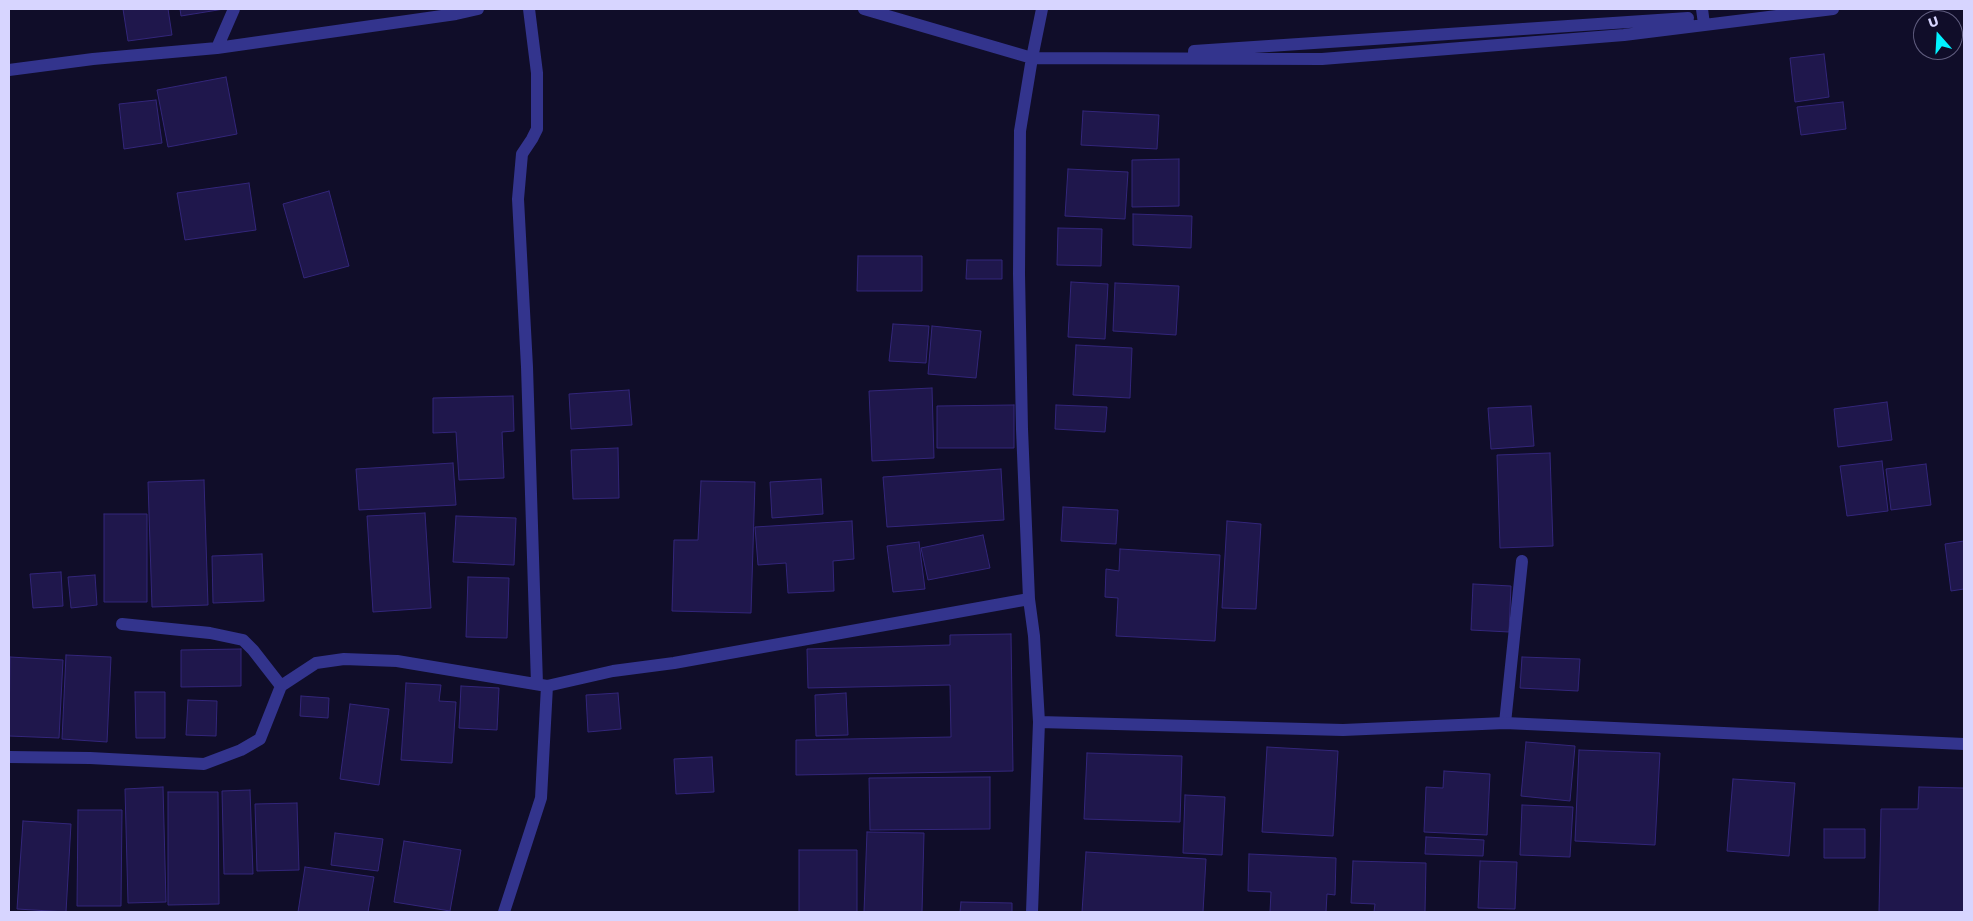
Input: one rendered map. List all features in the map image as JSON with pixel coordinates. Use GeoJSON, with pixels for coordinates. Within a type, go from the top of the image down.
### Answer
{"type":"FeatureCollection","features":[{"type":"Feature","properties":{"kind":"street"},"geometry":{"type":"LineString","coordinates":[[217,48],[234,9]]}},
{"type":"Feature","properties":{"kind":"street"},"geometry":{"type":"LineString","coordinates":[[9,70],[217,48],[456,14],[478,9]]}},
{"type":"Feature","properties":{"kind":"street"},"geometry":{"type":"LineString","coordinates":[[504,912],[541,798],[542,685],[518,199],[522,154],[537,129],[537,73],[529,9]]}},
{"type":"Feature","properties":{"kind":"street"},"geometry":{"type":"LineString","coordinates":[[864,9],[1032,58],[1322,59],[1624,35],[1833,9]]}},
{"type":"Feature","properties":{"kind":"street"},"geometry":{"type":"LineString","coordinates":[[1032,912],[1039,722],[1034,636],[1029,599],[1022,429],[1019,264],[1020,131],[1042,9]]}},
{"type":"Feature","properties":{"kind":"street"},"geometry":{"type":"LineString","coordinates":[[1702,9],[1704,24]]}},
{"type":"Feature","properties":{"kind":"street"},"geometry":{"type":"LineString","coordinates":[[1032,58],[1115,56],[1825,9]]}},
{"type":"Feature","properties":{"kind":"street"},"geometry":{"type":"LineString","coordinates":[[1505,723],[1522,561]]}},
{"type":"Feature","properties":{"kind":"street"},"geometry":{"type":"LineString","coordinates":[[9,757],[90,758],[204,764],[241,750],[260,739],[281,686],[316,663],[344,659],[397,661],[542,685],[1029,599]]}},
{"type":"Feature","properties":{"kind":"street"},"geometry":{"type":"LineString","coordinates":[[122,624],[210,633],[243,640],[254,650],[281,686]]}},
{"type":"Feature","properties":{"kind":"street"},"geometry":{"type":"LineString","coordinates":[[1039,722],[1343,730],[1505,723],[1964,744]]}},
{"type":"Feature","properties":{"kind":"building"},"geometry":{"type":"Polygon","coordinates":[[[123,9],[168,9],[172,35],[128,41],[123,9]]]}},
{"type":"Feature","properties":{"kind":"building"},"geometry":{"type":"Polygon","coordinates":[[[180,9],[224,9],[181,16],[180,9]]]}},
{"type":"Feature","properties":{"kind":"building"},"geometry":{"type":"Polygon","coordinates":[[[1824,54],[1829,97],[1795,102],[1790,58],[1824,54]]]}},
{"type":"Feature","properties":{"kind":"building"},"geometry":{"type":"Polygon","coordinates":[[[226,77],[237,134],[168,147],[157,90],[226,77]]]}},
{"type":"Feature","properties":{"kind":"building"},"geometry":{"type":"Polygon","coordinates":[[[156,100],[162,143],[124,149],[119,104],[156,100]]]}},
{"type":"Feature","properties":{"kind":"building"},"geometry":{"type":"Polygon","coordinates":[[[1843,102],[1846,129],[1801,135],[1797,107],[1843,102]]]}},
{"type":"Feature","properties":{"kind":"building"},"geometry":{"type":"Polygon","coordinates":[[[1083,111],[1159,115],[1157,149],[1081,145],[1083,111]]]}},
{"type":"Feature","properties":{"kind":"building"},"geometry":{"type":"Polygon","coordinates":[[[1179,159],[1179,206],[1132,207],[1132,160],[1179,159]]]}},
{"type":"Feature","properties":{"kind":"building"},"geometry":{"type":"Polygon","coordinates":[[[1068,169],[1128,172],[1125,219],[1065,216],[1068,169]]]}},
{"type":"Feature","properties":{"kind":"building"},"geometry":{"type":"Polygon","coordinates":[[[249,183],[256,230],[185,240],[177,193],[249,183]]]}},
{"type":"Feature","properties":{"kind":"building"},"geometry":{"type":"Polygon","coordinates":[[[329,191],[349,266],[304,278],[283,204],[329,191]]]}},
{"type":"Feature","properties":{"kind":"building"},"geometry":{"type":"Polygon","coordinates":[[[1133,214],[1192,216],[1191,248],[1133,245],[1133,214]]]}},
{"type":"Feature","properties":{"kind":"building"},"geometry":{"type":"Polygon","coordinates":[[[1058,228],[1102,229],[1101,266],[1057,265],[1058,228]]]}},
{"type":"Feature","properties":{"kind":"building"},"geometry":{"type":"Polygon","coordinates":[[[858,256],[922,256],[922,291],[857,291],[858,256]]]}},
{"type":"Feature","properties":{"kind":"building"},"geometry":{"type":"Polygon","coordinates":[[[967,260],[1002,260],[1002,279],[966,279],[967,260]]]}},
{"type":"Feature","properties":{"kind":"building"},"geometry":{"type":"Polygon","coordinates":[[[1071,282],[1108,284],[1105,339],[1068,337],[1071,282]]]}},
{"type":"Feature","properties":{"kind":"building"},"geometry":{"type":"Polygon","coordinates":[[[1115,283],[1179,286],[1176,335],[1113,331],[1115,283]]]}},
{"type":"Feature","properties":{"kind":"building"},"geometry":{"type":"Polygon","coordinates":[[[893,324],[929,326],[926,363],[889,361],[893,324]]]}},
{"type":"Feature","properties":{"kind":"building"},"geometry":{"type":"Polygon","coordinates":[[[932,326],[981,331],[976,378],[928,374],[932,326]]]}},
{"type":"Feature","properties":{"kind":"building"},"geometry":{"type":"Polygon","coordinates":[[[1076,345],[1132,348],[1130,398],[1073,395],[1076,345]]]}},
{"type":"Feature","properties":{"kind":"building"},"geometry":{"type":"Polygon","coordinates":[[[932,388],[934,458],[872,461],[869,391],[932,388]]]}},
{"type":"Feature","properties":{"kind":"building"},"geometry":{"type":"Polygon","coordinates":[[[629,390],[632,425],[571,429],[569,394],[629,390]]]}},
{"type":"Feature","properties":{"kind":"building"},"geometry":{"type":"Polygon","coordinates":[[[513,396],[514,431],[502,432],[504,478],[459,480],[456,432],[433,433],[433,398],[513,396]]]}},
{"type":"Feature","properties":{"kind":"building"},"geometry":{"type":"Polygon","coordinates":[[[1887,402],[1892,440],[1838,447],[1834,409],[1887,402]]]}},
{"type":"Feature","properties":{"kind":"building"},"geometry":{"type":"Polygon","coordinates":[[[1014,405],[1014,448],[937,448],[937,406],[1014,405]]]}},
{"type":"Feature","properties":{"kind":"building"},"geometry":{"type":"Polygon","coordinates":[[[1056,405],[1107,407],[1105,432],[1055,429],[1056,405]]]}},
{"type":"Feature","properties":{"kind":"building"},"geometry":{"type":"Polygon","coordinates":[[[1531,406],[1534,446],[1491,449],[1488,408],[1531,406]]]}},
{"type":"Feature","properties":{"kind":"building"},"geometry":{"type":"Polygon","coordinates":[[[618,448],[619,498],[573,499],[571,450],[618,448]]]}},
{"type":"Feature","properties":{"kind":"building"},"geometry":{"type":"Polygon","coordinates":[[[1550,453],[1553,546],[1500,548],[1497,455],[1550,453]]]}},
{"type":"Feature","properties":{"kind":"building"},"geometry":{"type":"Polygon","coordinates":[[[1882,461],[1888,511],[1847,516],[1840,466],[1882,461]]]}},
{"type":"Feature","properties":{"kind":"building"},"geometry":{"type":"Polygon","coordinates":[[[453,463],[456,505],[359,510],[356,469],[453,463]]]}},
{"type":"Feature","properties":{"kind":"building"},"geometry":{"type":"Polygon","coordinates":[[[1926,464],[1931,505],[1891,510],[1886,469],[1926,464]]]}},
{"type":"Feature","properties":{"kind":"building"},"geometry":{"type":"Polygon","coordinates":[[[1001,469],[1004,520],[887,527],[883,477],[1001,469]]]}},
{"type":"Feature","properties":{"kind":"building"},"geometry":{"type":"Polygon","coordinates":[[[821,479],[823,514],[772,518],[770,482],[821,479]]]}},
{"type":"Feature","properties":{"kind":"building"},"geometry":{"type":"Polygon","coordinates":[[[204,480],[208,605],[152,607],[148,482],[204,480]]]}},
{"type":"Feature","properties":{"kind":"building"},"geometry":{"type":"Polygon","coordinates":[[[701,481],[755,482],[751,613],[672,611],[674,540],[698,540],[701,481]]]}},
{"type":"Feature","properties":{"kind":"building"},"geometry":{"type":"Polygon","coordinates":[[[1063,507],[1118,510],[1116,544],[1061,541],[1063,507]]]}},
{"type":"Feature","properties":{"kind":"building"},"geometry":{"type":"Polygon","coordinates":[[[425,513],[431,608],[373,612],[367,516],[425,513]]]}},
{"type":"Feature","properties":{"kind":"building"},"geometry":{"type":"Polygon","coordinates":[[[104,514],[147,514],[147,602],[104,602],[104,514]]]}},
{"type":"Feature","properties":{"kind":"building"},"geometry":{"type":"Polygon","coordinates":[[[456,516],[516,518],[514,565],[453,562],[456,516]]]}},
{"type":"Feature","properties":{"kind":"building"},"geometry":{"type":"Polygon","coordinates":[[[852,521],[854,559],[833,561],[834,591],[788,593],[786,563],[758,565],[755,527],[852,521]]]}},
{"type":"Feature","properties":{"kind":"building"},"geometry":{"type":"Polygon","coordinates":[[[1227,521],[1261,524],[1256,609],[1222,608],[1227,521]]]}},
{"type":"Feature","properties":{"kind":"building"},"geometry":{"type":"Polygon","coordinates":[[[983,535],[990,568],[928,580],[921,548],[983,535]]]}},
{"type":"Feature","properties":{"kind":"building"},"geometry":{"type":"Polygon","coordinates":[[[1964,541],[1964,589],[1951,591],[1945,544],[1964,541]]]}},
{"type":"Feature","properties":{"kind":"building"},"geometry":{"type":"Polygon","coordinates":[[[919,542],[925,589],[893,592],[887,546],[919,542]]]}},
{"type":"Feature","properties":{"kind":"building"},"geometry":{"type":"Polygon","coordinates":[[[1120,549],[1220,555],[1215,641],[1116,636],[1118,598],[1105,597],[1106,569],[1119,571],[1120,549]]]}},
{"type":"Feature","properties":{"kind":"building"},"geometry":{"type":"Polygon","coordinates":[[[262,554],[264,601],[213,603],[212,556],[262,554]]]}},
{"type":"Feature","properties":{"kind":"building"},"geometry":{"type":"Polygon","coordinates":[[[61,572],[63,606],[33,608],[30,574],[61,572]]]}},
{"type":"Feature","properties":{"kind":"building"},"geometry":{"type":"Polygon","coordinates":[[[95,575],[97,605],[71,608],[68,577],[95,575]]]}},
{"type":"Feature","properties":{"kind":"building"},"geometry":{"type":"Polygon","coordinates":[[[468,577],[509,578],[507,638],[466,637],[468,577]]]}},
{"type":"Feature","properties":{"kind":"building"},"geometry":{"type":"Polygon","coordinates":[[[1473,584],[1511,586],[1509,632],[1471,630],[1473,584]]]}},
{"type":"Feature","properties":{"kind":"building"},"geometry":{"type":"Polygon","coordinates":[[[1011,634],[1013,771],[796,775],[796,740],[951,737],[950,685],[808,688],[807,649],[950,645],[950,635],[1011,634]]]}},
{"type":"Feature","properties":{"kind":"building"},"geometry":{"type":"Polygon","coordinates":[[[241,649],[241,686],[181,687],[181,650],[241,649]]]}},
{"type":"Feature","properties":{"kind":"building"},"geometry":{"type":"Polygon","coordinates":[[[66,655],[111,657],[107,742],[62,739],[66,655]]]}},
{"type":"Feature","properties":{"kind":"building"},"geometry":{"type":"Polygon","coordinates":[[[10,657],[63,660],[59,738],[9,736],[10,657]]]}},
{"type":"Feature","properties":{"kind":"building"},"geometry":{"type":"Polygon","coordinates":[[[1522,657],[1580,659],[1578,691],[1520,688],[1522,657]]]}},
{"type":"Feature","properties":{"kind":"building"},"geometry":{"type":"Polygon","coordinates":[[[406,683],[441,685],[439,701],[456,702],[452,763],[401,760],[406,683]]]}},
{"type":"Feature","properties":{"kind":"building"},"geometry":{"type":"Polygon","coordinates":[[[461,686],[499,688],[497,730],[459,728],[461,686]]]}},
{"type":"Feature","properties":{"kind":"building"},"geometry":{"type":"Polygon","coordinates":[[[135,692],[165,692],[165,738],[136,738],[135,692]]]}},
{"type":"Feature","properties":{"kind":"building"},"geometry":{"type":"Polygon","coordinates":[[[618,693],[621,729],[588,732],[586,695],[618,693]]]}},
{"type":"Feature","properties":{"kind":"building"},"geometry":{"type":"Polygon","coordinates":[[[846,693],[848,735],[816,736],[815,695],[846,693]]]}},
{"type":"Feature","properties":{"kind":"building"},"geometry":{"type":"Polygon","coordinates":[[[301,696],[329,698],[328,718],[300,716],[301,696]]]}},
{"type":"Feature","properties":{"kind":"building"},"geometry":{"type":"Polygon","coordinates":[[[188,700],[217,701],[216,736],[186,735],[188,700]]]}},
{"type":"Feature","properties":{"kind":"building"},"geometry":{"type":"Polygon","coordinates":[[[350,704],[389,709],[379,785],[340,779],[350,704]]]}},
{"type":"Feature","properties":{"kind":"building"},"geometry":{"type":"Polygon","coordinates":[[[1526,742],[1575,746],[1570,801],[1521,796],[1526,742]]]}},
{"type":"Feature","properties":{"kind":"building"},"geometry":{"type":"Polygon","coordinates":[[[1267,747],[1338,751],[1333,836],[1262,832],[1267,747]]]}},
{"type":"Feature","properties":{"kind":"building"},"geometry":{"type":"Polygon","coordinates":[[[1579,750],[1660,753],[1655,845],[1575,841],[1579,750]]]}},
{"type":"Feature","properties":{"kind":"building"},"geometry":{"type":"Polygon","coordinates":[[[1087,753],[1182,756],[1180,822],[1084,819],[1087,753]]]}},
{"type":"Feature","properties":{"kind":"building"},"geometry":{"type":"Polygon","coordinates":[[[712,757],[714,792],[676,794],[674,759],[712,757]]]}},
{"type":"Feature","properties":{"kind":"building"},"geometry":{"type":"Polygon","coordinates":[[[1444,771],[1490,774],[1487,835],[1424,832],[1426,787],[1443,788],[1444,771]]]}},
{"type":"Feature","properties":{"kind":"building"},"geometry":{"type":"Polygon","coordinates":[[[990,777],[990,829],[870,830],[869,778],[990,777]]]}},
{"type":"Feature","properties":{"kind":"building"},"geometry":{"type":"Polygon","coordinates":[[[1733,779],[1795,783],[1789,856],[1727,851],[1733,779]]]}},
{"type":"Feature","properties":{"kind":"building"},"geometry":{"type":"Polygon","coordinates":[[[163,787],[166,902],[128,903],[125,789],[163,787]]]}},
{"type":"Feature","properties":{"kind":"building"},"geometry":{"type":"Polygon","coordinates":[[[1919,787],[1964,788],[1964,912],[1879,912],[1881,809],[1918,809],[1919,787]]]}},
{"type":"Feature","properties":{"kind":"building"},"geometry":{"type":"Polygon","coordinates":[[[250,790],[253,874],[224,874],[222,791],[250,790]]]}},
{"type":"Feature","properties":{"kind":"building"},"geometry":{"type":"Polygon","coordinates":[[[168,792],[218,792],[219,904],[168,905],[168,792]]]}},
{"type":"Feature","properties":{"kind":"building"},"geometry":{"type":"Polygon","coordinates":[[[1185,795],[1225,797],[1222,855],[1183,853],[1185,795]]]}},
{"type":"Feature","properties":{"kind":"building"},"geometry":{"type":"Polygon","coordinates":[[[297,803],[299,870],[257,871],[255,804],[297,803]]]}},
{"type":"Feature","properties":{"kind":"building"},"geometry":{"type":"Polygon","coordinates":[[[1522,805],[1573,807],[1570,857],[1520,855],[1522,805]]]}},
{"type":"Feature","properties":{"kind":"building"},"geometry":{"type":"Polygon","coordinates":[[[78,810],[122,810],[121,906],[77,906],[78,810]]]}},
{"type":"Feature","properties":{"kind":"building"},"geometry":{"type":"Polygon","coordinates":[[[23,821],[71,824],[66,912],[17,909],[23,821]]]}},
{"type":"Feature","properties":{"kind":"building"},"geometry":{"type":"Polygon","coordinates":[[[1824,829],[1865,829],[1865,858],[1824,858],[1824,829]]]}},
{"type":"Feature","properties":{"kind":"building"},"geometry":{"type":"Polygon","coordinates":[[[867,832],[924,833],[922,912],[864,912],[867,832]]]}},
{"type":"Feature","properties":{"kind":"building"},"geometry":{"type":"Polygon","coordinates":[[[335,833],[383,839],[378,871],[331,865],[335,833]]]}},
{"type":"Feature","properties":{"kind":"building"},"geometry":{"type":"Polygon","coordinates":[[[1426,837],[1484,840],[1483,856],[1425,854],[1426,837]]]}},
{"type":"Feature","properties":{"kind":"building"},"geometry":{"type":"Polygon","coordinates":[[[404,841],[461,850],[450,911],[394,902],[404,841]]]}},
{"type":"Feature","properties":{"kind":"building"},"geometry":{"type":"Polygon","coordinates":[[[799,850],[857,850],[857,912],[799,912],[799,850]]]}},
{"type":"Feature","properties":{"kind":"building"},"geometry":{"type":"Polygon","coordinates":[[[1086,852],[1206,859],[1203,912],[1082,912],[1086,852]]]}},
{"type":"Feature","properties":{"kind":"building"},"geometry":{"type":"Polygon","coordinates":[[[1249,854],[1336,858],[1335,895],[1327,894],[1326,912],[1270,912],[1271,892],[1248,891],[1249,854]]]}},
{"type":"Feature","properties":{"kind":"building"},"geometry":{"type":"Polygon","coordinates":[[[1353,861],[1426,863],[1425,912],[1374,912],[1375,904],[1351,903],[1353,861]]]}},
{"type":"Feature","properties":{"kind":"building"},"geometry":{"type":"Polygon","coordinates":[[[1480,861],[1517,862],[1515,909],[1478,908],[1480,861]]]}},
{"type":"Feature","properties":{"kind":"building"},"geometry":{"type":"Polygon","coordinates":[[[305,867],[374,877],[368,912],[298,912],[305,867]]]}},
{"type":"Feature","properties":{"kind":"building"},"geometry":{"type":"Polygon","coordinates":[[[961,902],[1012,903],[1012,912],[960,912],[961,902]]]}}]}
